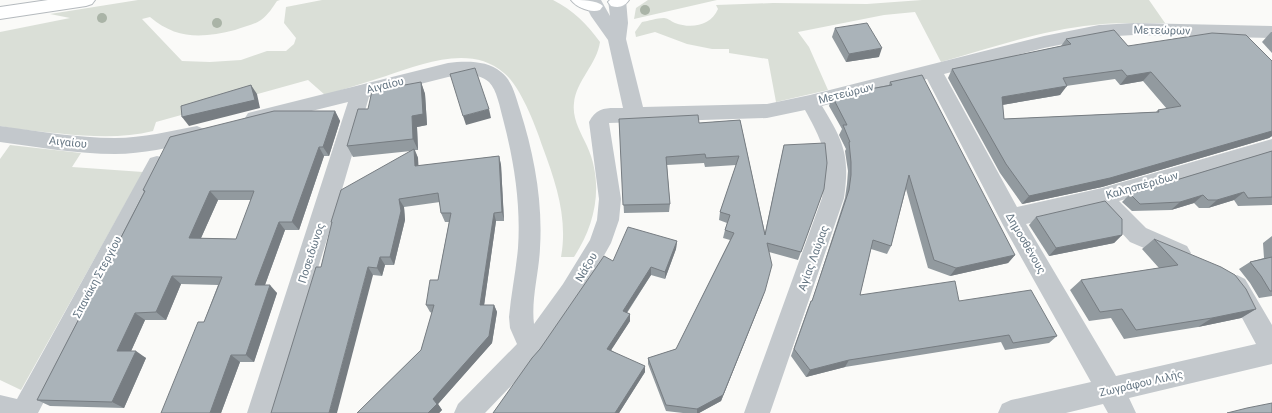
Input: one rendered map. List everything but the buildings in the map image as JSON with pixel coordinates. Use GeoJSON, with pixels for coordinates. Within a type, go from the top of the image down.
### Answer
{"type":"FeatureCollection","features":[{"type":"Feature","properties":{"kind":"main road"},"geometry":{"type":"LineString","coordinates":[[0,12],[86,0]]}},
{"type":"Feature","properties":{"kind":"street"},"geometry":{"type":"LineString","coordinates":[[618,1],[619,23],[617,39],[635,115]]}},
{"type":"Feature","properties":{"kind":"street"},"geometry":{"type":"LineString","coordinates":[[588,2],[617,39]]}},
{"type":"Feature","properties":{"kind":"street","name":"Μετεώρων"},"geometry":{"type":"LineString","coordinates":[[635,115],[756,113],[810,102],[932,72],[1044,42],[1099,31],[1140,29],[1272,32]]}},
{"type":"Feature","properties":{"kind":"street"},"geometry":{"type":"LineString","coordinates":[[1238,32],[1253,46]]}},
{"type":"Feature","properties":{"kind":"street","name":"Αιγαίου"},"geometry":{"type":"LineString","coordinates":[[238,122],[438,72],[460,68],[485,71],[494,76],[499,82],[516,130],[528,183],[529,246],[521,317],[522,328],[532,347]]}},
{"type":"Feature","properties":{"kind":"street","name":"Δημοσθένους"},"geometry":{"type":"LineString","coordinates":[[932,72],[1011,218],[1123,413]]}},
{"type":"Feature","properties":{"kind":"street","name":"Ποσειδώνος"},"geometry":{"type":"LineString","coordinates":[[260,413],[325,210],[361,91]]}},
{"type":"Feature","properties":{"kind":"street","name":"Αγίας Λαύρας"},"geometry":{"type":"LineString","coordinates":[[757,413],[833,198],[837,170],[836,157],[827,133],[810,102]]}},
{"type":"Feature","properties":{"kind":"street","name":"Νάξου"},"geometry":{"type":"LineString","coordinates":[[467,413],[532,347],[571,292],[589,262],[606,229],[610,194],[599,130],[599,121],[606,116],[635,115]]}},
{"type":"Feature","properties":{"kind":"street","name":"Αιγαίου"},"geometry":{"type":"LineString","coordinates":[[1,136],[110,146],[133,145],[170,140],[217,128]]}},
{"type":"Feature","properties":{"kind":"street","name":"Σπανάκη Στεργίου"},"geometry":{"type":"LineString","coordinates":[[24,413],[170,140]]}},
{"type":"Feature","properties":{"kind":"street","name":"Καλησπέριδων"},"geometry":{"type":"LineString","coordinates":[[1011,218],[1102,197],[1272,147]]}},
{"type":"Feature","properties":{"kind":"street"},"geometry":{"type":"LineString","coordinates":[[1102,197],[1138,235],[1211,267],[1230,277],[1241,291],[1272,349]]}},
{"type":"Feature","properties":{"kind":"street","name":"Ζωγράφου Λιλής"},"geometry":{"type":"LineString","coordinates":[[1011,413],[1272,352]]}},
{"type":"Feature","properties":{"kind":"street"},"geometry":{"type":"LineString","coordinates":[[0,408],[19,413]]}},
{"type":"Feature","properties":{"kind":"shaded area"},"geometry":{"type":"Polygon","coordinates":[[[138,0],[280,0],[277,1],[264,18],[258,22],[235,30],[212,35],[191,35],[180,33],[170,30],[150,17],[142,19],[182,61],[210,62],[241,60],[267,51],[286,51],[294,44],[296,38],[284,23],[286,7],[322,0],[553,0],[567,8],[579,18],[600,42],[595,58],[578,87],[574,103],[574,115],[592,160],[596,189],[592,217],[582,244],[574,257],[561,257],[563,229],[560,201],[532,119],[522,97],[510,79],[491,64],[477,60],[462,58],[430,62],[325,95],[308,80],[156,122],[153,131],[137,134],[120,136],[85,136],[0,126],[0,32],[70,18],[50,14],[138,0]]]}},
{"type":"Feature","properties":{"kind":"shaded area"},"geometry":{"type":"Polygon","coordinates":[[[648,0],[717,0],[634,19],[636,8],[648,0]]]}},
{"type":"Feature","properties":{"kind":"shaded area"},"geometry":{"type":"Polygon","coordinates":[[[922,0],[1149,0],[1165,23],[1111,24],[1075,27],[1036,35],[941,62],[915,12],[884,15],[798,32],[809,47],[828,90],[776,102],[768,59],[729,53],[729,49],[712,49],[687,44],[655,32],[636,37],[635,32],[642,22],[661,18],[666,18],[681,25],[700,25],[715,15],[718,9],[716,5],[773,3],[867,4],[922,0]]]}},
{"type":"Feature","properties":{"kind":"shaded area"},"geometry":{"type":"Polygon","coordinates":[[[10,145],[81,153],[72,167],[143,172],[21,390],[0,380],[0,159],[10,145]]]}}]}
